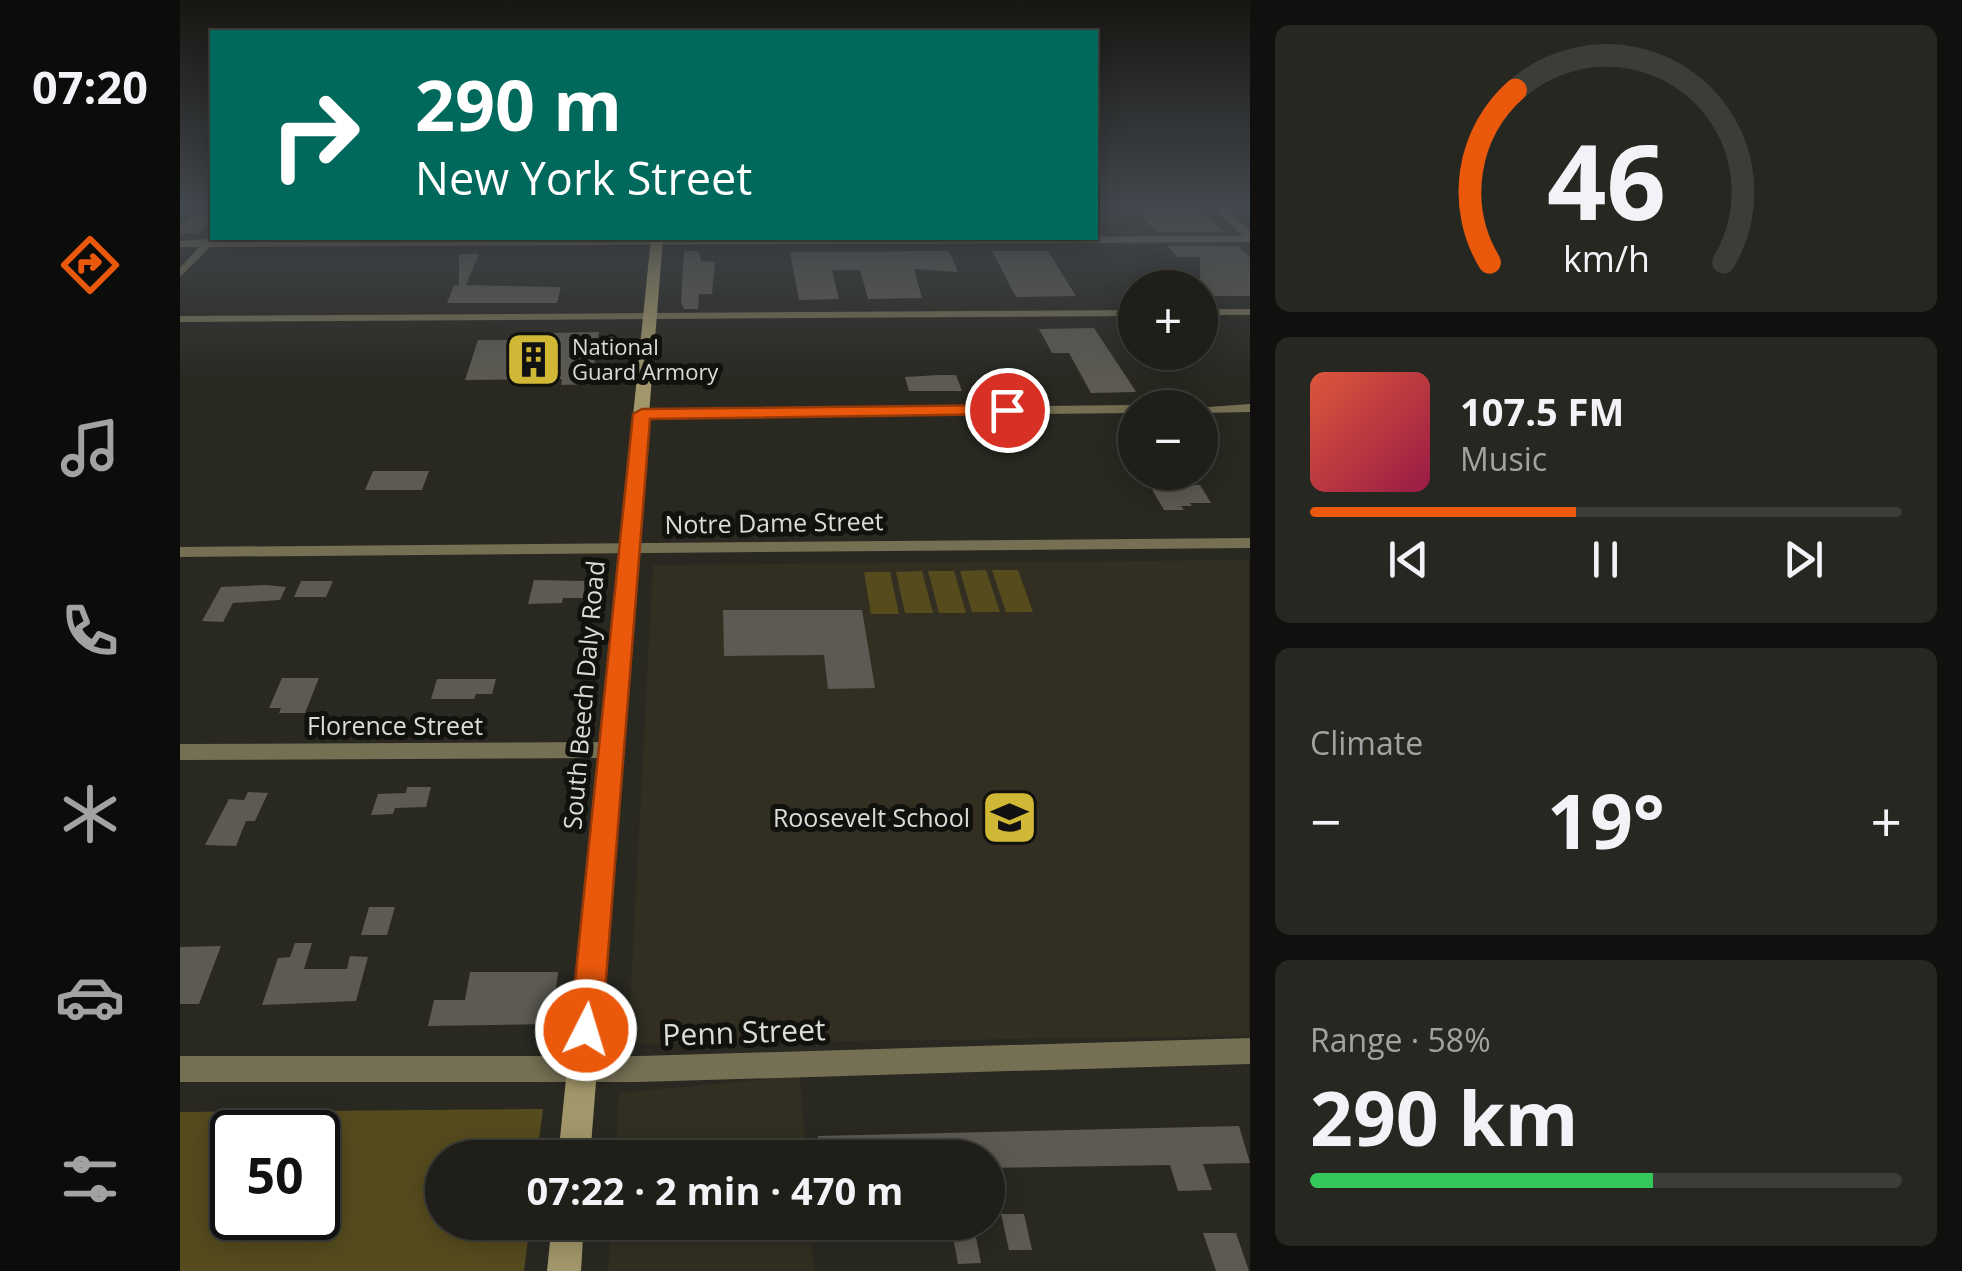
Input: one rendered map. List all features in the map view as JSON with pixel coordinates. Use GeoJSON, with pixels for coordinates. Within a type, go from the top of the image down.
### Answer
{"type":"FeatureCollection","features":[{"type":"Feature","properties":{"kind":"main road","name":"South Beech Daly Road"},"geometry":{"type":"LineString","coordinates":[[576,1140],[655,265]]}},
{"type":"Feature","properties":{"kind":"main road"},"geometry":{"type":"LineString","coordinates":[[564,1271],[567,1240]]}},
{"type":"Feature","properties":{"kind":"street"},"geometry":{"type":"LineString","coordinates":[[180,319],[1118,312]]}},
{"type":"Feature","properties":{"kind":"street"},"geometry":{"type":"LineString","coordinates":[[1218,312],[1250,312]]}},
{"type":"Feature","properties":{"kind":"street"},"geometry":{"type":"LineString","coordinates":[[1218,409],[1250,408]]}},
{"type":"Feature","properties":{"kind":"street"},"geometry":{"type":"LineString","coordinates":[[642,414],[1118,409]]}},
{"type":"Feature","properties":{"kind":"street","name":"Notre Dame Street"},"geometry":{"type":"LineString","coordinates":[[180,552],[1250,543]]}},
{"type":"Feature","properties":{"kind":"street","name":"Florence Street"},"geometry":{"type":"LineString","coordinates":[[180,752],[611,750]]}},
{"type":"Feature","properties":{"kind":"street","name":"Penn Street"},"geometry":{"type":"LineString","coordinates":[[180,1069],[582,1067],[1250,1051]]}},
{"type":"Feature","properties":{"kind":"shaded area"},"geometry":{"type":"Polygon","coordinates":[[[1249,560],[1249,1036],[628,1044],[653,565],[1249,560]]]}},
{"type":"Feature","properties":{"kind":"shaded area"},"geometry":{"type":"Polygon","coordinates":[[[986,570],[1000,612],[972,612],[960,571],[986,570]]]}},
{"type":"Feature","properties":{"kind":"shaded area"},"geometry":{"type":"Polygon","coordinates":[[[992,570],[1018,570],[1033,612],[1006,612],[992,570]]]}},
{"type":"Feature","properties":{"kind":"shaded area"},"geometry":{"type":"Polygon","coordinates":[[[922,571],[933,613],[905,613],[896,572],[922,571]]]}},
{"type":"Feature","properties":{"kind":"shaded area"},"geometry":{"type":"Polygon","coordinates":[[[928,571],[954,571],[966,613],[939,613],[928,571]]]}},
{"type":"Feature","properties":{"kind":"shaded area"},"geometry":{"type":"Polygon","coordinates":[[[864,572],[890,572],[899,614],[871,614],[864,572]]]}},
{"type":"Feature","properties":{"kind":"shaded area"},"geometry":{"type":"Polygon","coordinates":[[[800,1076],[805,1140],[616,1140],[619,1093],[800,1076]]]}},
{"type":"Feature","properties":{"kind":"shaded area"},"geometry":{"type":"Polygon","coordinates":[[[543,1109],[539,1140],[425,1140],[425,1240],[528,1240],[524,1271],[180,1271],[180,1112],[210,1112],[210,1240],[340,1240],[340,1111],[543,1109]]]}},
{"type":"Feature","properties":{"kind":"shaded area"},"geometry":{"type":"Polygon","coordinates":[[[610,1240],[811,1240],[814,1271],[608,1271],[610,1240]]]}},
{"type":"Feature","properties":{"kind":"building"},"geometry":{"type":"Polygon","coordinates":[[[459,265],[474,265],[466,285],[561,287],[557,303],[447,303],[454,285],[459,285],[459,265]]]}},
{"type":"Feature","properties":{"kind":"building"},"geometry":{"type":"Polygon","coordinates":[[[683,265],[715,265],[712,294],[699,294],[698,309],[684,309],[683,265]]]}},
{"type":"Feature","properties":{"kind":"building"},"geometry":{"type":"Polygon","coordinates":[[[792,265],[955,265],[958,272],[914,269],[922,298],[868,299],[860,270],[832,270],[839,299],[799,300],[792,265]]]}},
{"type":"Feature","properties":{"kind":"building"},"geometry":{"type":"Polygon","coordinates":[[[999,265],[1057,265],[1076,296],[1016,297],[999,265]]]}},
{"type":"Feature","properties":{"kind":"building"},"geometry":{"type":"Polygon","coordinates":[[[1200,265],[1250,265],[1250,296],[1218,296],[1218,270],[1200,270],[1200,265]]]}},
{"type":"Feature","properties":{"kind":"building"},"geometry":{"type":"Polygon","coordinates":[[[1094,328],[1135,390],[1091,393],[1069,353],[1052,353],[1039,329],[1094,328]]]}},
{"type":"Feature","properties":{"kind":"building","name":"National Guard Armory"},"geometry":{"type":"Polygon","coordinates":[[[599,332],[591,384],[561,385],[562,379],[465,380],[478,340],[548,340],[550,333],[599,332]]]}},
{"type":"Feature","properties":{"kind":"building"},"geometry":{"type":"Polygon","coordinates":[[[956,375],[962,391],[909,391],[905,377],[956,375]]]}},
{"type":"Feature","properties":{"kind":"building"},"geometry":{"type":"Polygon","coordinates":[[[373,471],[429,471],[422,490],[365,490],[373,471]]]}},
{"type":"Feature","properties":{"kind":"building"},"geometry":{"type":"Polygon","coordinates":[[[1152,490],[1203,490],[1211,503],[1190,503],[1192,506],[1181,506],[1184,510],[1164,510],[1152,490]]]}},
{"type":"Feature","properties":{"kind":"building"},"geometry":{"type":"Polygon","coordinates":[[[534,580],[585,581],[583,598],[528,604],[534,580]]]}},
{"type":"Feature","properties":{"kind":"building"},"geometry":{"type":"Polygon","coordinates":[[[301,581],[333,581],[326,597],[294,597],[301,581]]]}},
{"type":"Feature","properties":{"kind":"building"},"geometry":{"type":"Polygon","coordinates":[[[221,587],[286,587],[280,600],[233,603],[223,622],[202,621],[221,587]]]}},
{"type":"Feature","properties":{"kind":"building"},"geometry":{"type":"Polygon","coordinates":[[[723,610],[862,610],[875,688],[828,689],[824,655],[724,656],[723,610]]]}},
{"type":"Feature","properties":{"kind":"building"},"geometry":{"type":"Polygon","coordinates":[[[282,678],[319,678],[305,713],[279,713],[281,708],[269,708],[282,678]]]}},
{"type":"Feature","properties":{"kind":"building"},"geometry":{"type":"Polygon","coordinates":[[[437,679],[496,679],[492,694],[476,694],[474,699],[431,699],[437,679]]]}},
{"type":"Feature","properties":{"kind":"building"},"geometry":{"type":"Polygon","coordinates":[[[407,787],[431,787],[426,807],[395,808],[393,814],[371,815],[378,794],[406,793],[407,787]]]}},
{"type":"Feature","properties":{"kind":"building"},"geometry":{"type":"Polygon","coordinates":[[[248,792],[268,793],[255,821],[246,821],[236,846],[205,845],[229,799],[244,800],[248,792]]]}},
{"type":"Feature","properties":{"kind":"building"},"geometry":{"type":"Polygon","coordinates":[[[369,907],[395,907],[387,935],[361,935],[369,907]]]}},
{"type":"Feature","properties":{"kind":"building"},"geometry":{"type":"Polygon","coordinates":[[[295,943],[312,943],[304,969],[347,969],[350,956],[368,957],[356,1001],[262,1005],[278,958],[290,957],[295,943]]]}},
{"type":"Feature","properties":{"kind":"building"},"geometry":{"type":"Polygon","coordinates":[[[221,946],[199,1004],[180,1004],[180,947],[221,946]]]}},
{"type":"Feature","properties":{"kind":"building"},"geometry":{"type":"Polygon","coordinates":[[[470,972],[558,972],[552,1024],[428,1026],[434,1000],[465,1000],[470,972]]]}},
{"type":"Feature","properties":{"kind":"building"},"geometry":{"type":"Polygon","coordinates":[[[1239,1126],[1250,1163],[1203,1164],[1212,1190],[1178,1191],[1170,1165],[1005,1168],[1005,1140],[818,1140],[818,1136],[1239,1126]]]}},
{"type":"Feature","properties":{"kind":"building"},"geometry":{"type":"Polygon","coordinates":[[[1005,1214],[1024,1214],[1032,1250],[1009,1250],[1005,1214]]]}},
{"type":"Feature","properties":{"kind":"building"},"geometry":{"type":"Polygon","coordinates":[[[1203,1233],[1236,1233],[1249,1271],[1216,1271],[1203,1233]]]}},
{"type":"Feature","properties":{"kind":"building"},"geometry":{"type":"Polygon","coordinates":[[[953,1240],[977,1240],[981,1263],[958,1264],[953,1240]]]}},
{"type":"Feature","properties":{"kind":"place","name":"National Guard Armory"},"geometry":{"type":"Point","coordinates":[533,360]}},
{"type":"Feature","properties":{"kind":"place","name":"Roosevelt School"},"geometry":{"type":"Point","coordinates":[1009,818]}},
{"type":"Feature","properties":{"kind":"route"},"geometry":{"type":"LineString","coordinates":[[586,1030],[642,414],[1007,410]]}}]}
